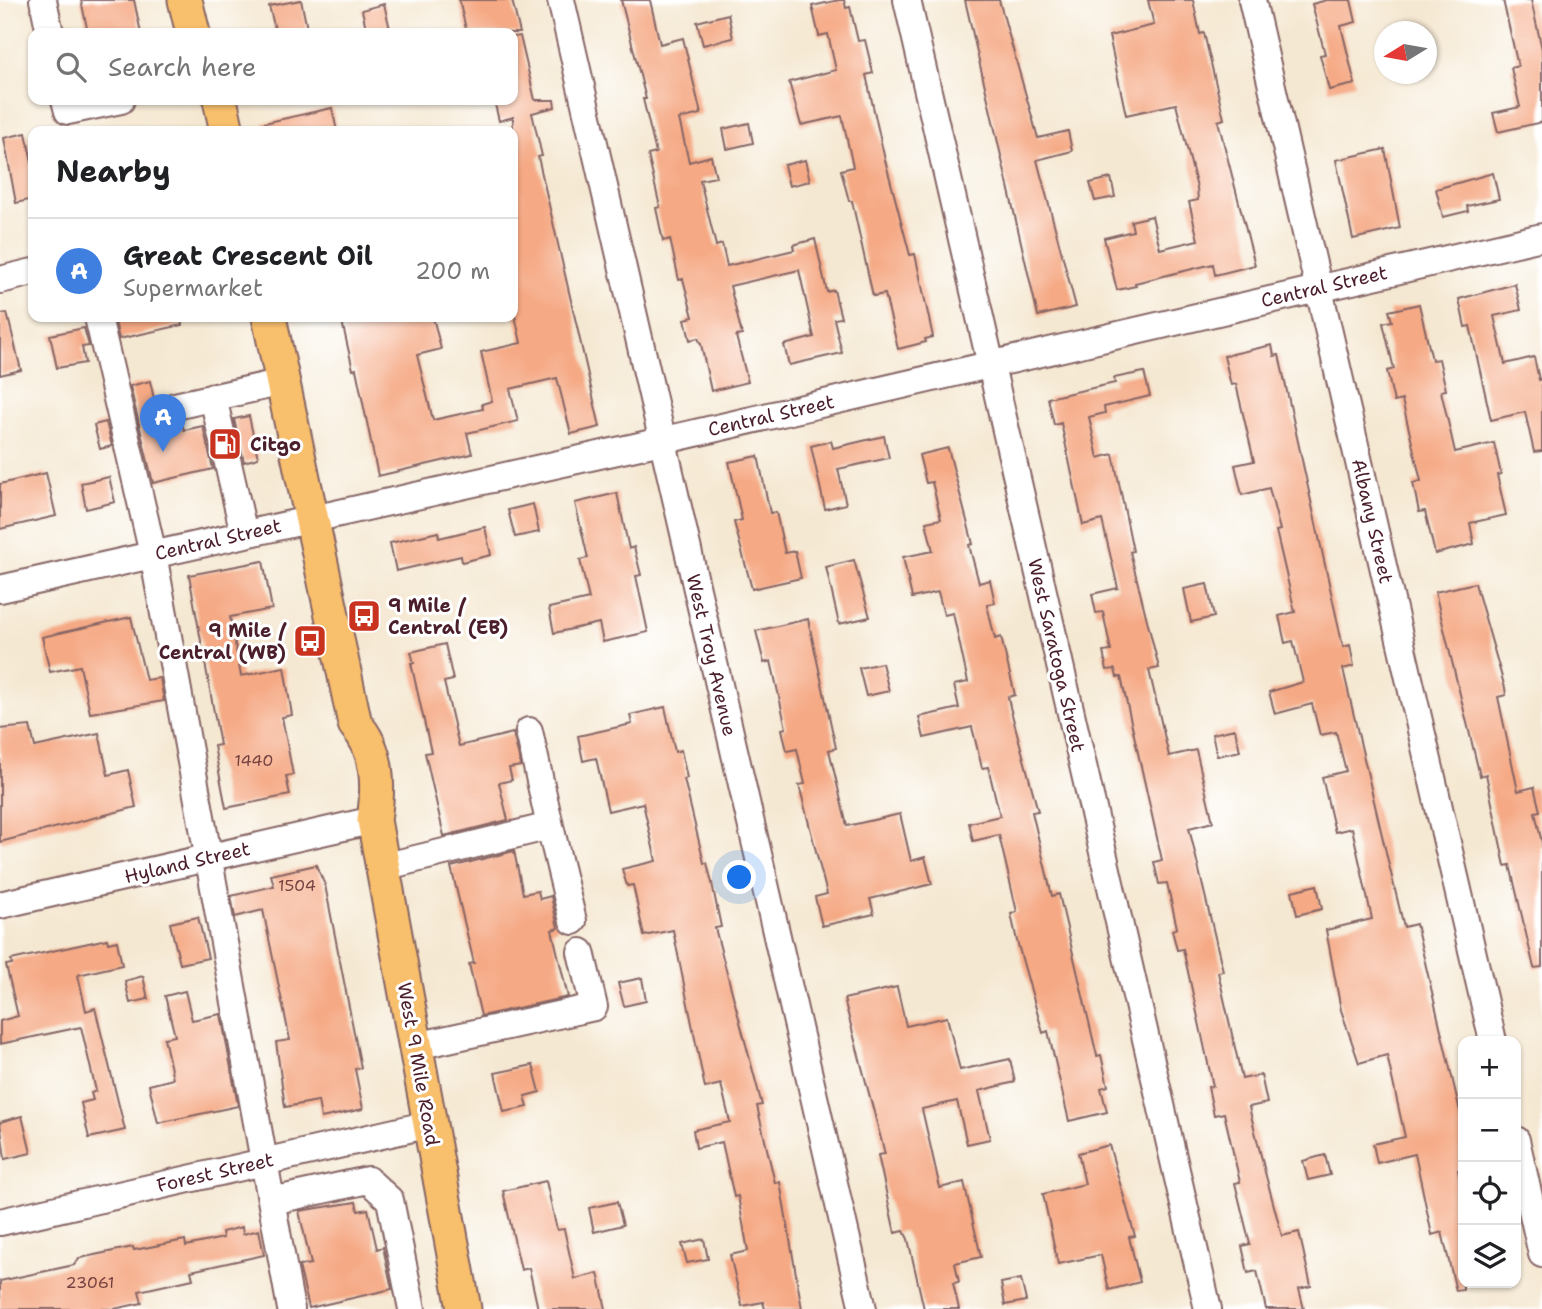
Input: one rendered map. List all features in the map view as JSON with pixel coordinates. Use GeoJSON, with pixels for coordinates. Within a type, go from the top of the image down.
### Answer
{"type":"FeatureCollection","features":[{"type":"Feature","properties":{"kind":"main road"},"geometry":{"type":"LineString","coordinates":[[185,0],[192,28]]}},
{"type":"Feature","properties":{"kind":"main road"},"geometry":{"type":"LineString","coordinates":[[208,0],[212,28]]}},
{"type":"Feature","properties":{"kind":"main road"},"geometry":{"type":"LineString","coordinates":[[221,105],[226,126]]}},
{"type":"Feature","properties":{"kind":"main road","name":"West 9 Mile Road"},"geometry":{"type":"LineString","coordinates":[[270,322],[355,724],[347,742],[357,792],[374,820],[464,1309]]}},
{"type":"Feature","properties":{"kind":"street"},"geometry":{"type":"LineString","coordinates":[[43,0],[49,28]]}},
{"type":"Feature","properties":{"kind":"street","name":"West Troy Avenue"},"geometry":{"type":"LineString","coordinates":[[561,0],[863,1309]]}},
{"type":"Feature","properties":{"kind":"street","name":"West Saratoga Street"},"geometry":{"type":"LineString","coordinates":[[907,0],[1208,1309]]}},
{"type":"Feature","properties":{"kind":"street","name":"Albany Street"},"geometry":{"type":"LineString","coordinates":[[1252,0],[1492,1036]]}},
{"type":"Feature","properties":{"kind":"street"},"geometry":{"type":"LineString","coordinates":[[66,105],[68,111],[97,105]]}},
{"type":"Feature","properties":{"kind":"street","name":"Central Street"},"geometry":{"type":"LineString","coordinates":[[0,589],[1542,237]]}},
{"type":"Feature","properties":{"kind":"street"},"geometry":{"type":"LineString","coordinates":[[0,280],[28,273]]}},
{"type":"Feature","properties":{"kind":"street"},"geometry":{"type":"LineString","coordinates":[[99,322],[153,554],[291,1309]]}},
{"type":"Feature","properties":{"kind":"street"},"geometry":{"type":"LineString","coordinates":[[175,406],[283,382]]}},
{"type":"Feature","properties":{"kind":"street"},"geometry":{"type":"LineString","coordinates":[[214,397],[244,534]]}},
{"type":"Feature","properties":{"kind":"street"},"geometry":{"type":"LineString","coordinates":[[529,731],[573,921]]}},
{"type":"Feature","properties":{"kind":"street","name":"Hyland Street"},"geometry":{"type":"LineString","coordinates":[[0,905],[374,820]]}},
{"type":"Feature","properties":{"kind":"street"},"geometry":{"type":"LineString","coordinates":[[383,867],[550,826]]}},
{"type":"Feature","properties":{"kind":"street"},"geometry":{"type":"LineString","coordinates":[[416,1046],[594,1007],[581,953]]}},
{"type":"Feature","properties":{"kind":"street","name":"Forest Street"},"geometry":{"type":"LineString","coordinates":[[0,1222],[430,1124]]}},
{"type":"Feature","properties":{"kind":"street"},"geometry":{"type":"LineString","coordinates":[[359,1140],[368,1180],[390,1200],[412,1309]]}},
{"type":"Feature","properties":{"kind":"street"},"geometry":{"type":"LineString","coordinates":[[1521,1162],[1542,1254]]}},
{"type":"Feature","properties":{"kind":"street"},"geometry":{"type":"LineString","coordinates":[[272,1201],[368,1180]]}},
{"type":"Feature","properties":{"kind":"building"},"geometry":{"type":"Polygon","coordinates":[[[81,0],[134,0],[140,28],[87,28],[81,0]]]}},
{"type":"Feature","properties":{"kind":"building"},"geometry":{"type":"Polygon","coordinates":[[[301,0],[307,28],[275,28],[269,6],[301,0]]]}},
{"type":"Feature","properties":{"kind":"building"},"geometry":{"type":"Polygon","coordinates":[[[459,0],[512,0],[520,33],[518,28],[466,28],[459,0]]]}},
{"type":"Feature","properties":{"kind":"building"},"geometry":{"type":"Polygon","coordinates":[[[621,0],[650,0],[660,44],[683,38],[701,114],[679,119],[689,162],[711,156],[716,177],[700,180],[716,246],[722,244],[727,266],[794,250],[793,245],[815,239],[827,292],[834,290],[841,318],[834,319],[842,353],[789,365],[784,345],[814,337],[799,270],[730,286],[742,335],[736,336],[748,382],[711,391],[701,344],[698,338],[690,340],[685,319],[693,317],[683,279],[679,280],[670,239],[663,241],[656,208],[660,207],[648,155],[656,153],[643,99],[646,99],[621,0]]]}},
{"type":"Feature","properties":{"kind":"building"},"geometry":{"type":"Polygon","coordinates":[[[844,0],[846,8],[850,7],[858,41],[865,40],[873,73],[866,75],[885,160],[910,255],[915,254],[933,337],[925,339],[926,342],[898,349],[885,294],[873,296],[852,201],[849,201],[841,170],[853,167],[842,116],[801,125],[789,82],[836,70],[828,34],[819,36],[812,6],[844,0]]]}},
{"type":"Feature","properties":{"kind":"building"},"geometry":{"type":"Polygon","coordinates":[[[965,0],[999,0],[1038,138],[1068,131],[1072,151],[1037,160],[1076,307],[1038,316],[965,0]]]}},
{"type":"Feature","properties":{"kind":"building"},"geometry":{"type":"Polygon","coordinates":[[[1148,0],[1193,0],[1200,34],[1204,33],[1224,119],[1218,121],[1255,265],[1215,275],[1213,264],[1117,290],[1104,238],[1133,231],[1131,221],[1152,216],[1160,249],[1198,240],[1189,202],[1198,200],[1197,188],[1176,104],[1126,115],[1109,36],[1154,25],[1148,0]]]}},
{"type":"Feature","properties":{"kind":"building"},"geometry":{"type":"Polygon","coordinates":[[[1327,0],[1351,0],[1356,22],[1341,26],[1355,84],[1329,90],[1320,55],[1325,54],[1312,4],[1327,0]]]}},
{"type":"Feature","properties":{"kind":"building"},"geometry":{"type":"Polygon","coordinates":[[[1503,0],[1531,0],[1542,49],[1542,122],[1498,132],[1493,113],[1520,107],[1511,68],[1518,66],[1503,0]]]}},
{"type":"Feature","properties":{"kind":"building"},"geometry":{"type":"Polygon","coordinates":[[[384,4],[390,28],[366,28],[362,10],[384,4]]]}},
{"type":"Feature","properties":{"kind":"building"},"geometry":{"type":"Polygon","coordinates":[[[728,14],[733,38],[703,45],[697,22],[728,14]]]}},
{"type":"Feature","properties":{"kind":"building"},"geometry":{"type":"Polygon","coordinates":[[[518,36],[535,100],[554,100],[555,107],[532,113],[542,156],[538,157],[600,427],[571,434],[557,378],[510,389],[518,421],[467,433],[472,454],[378,476],[356,369],[353,370],[342,322],[434,322],[441,349],[417,355],[433,420],[483,409],[482,404],[492,401],[481,352],[521,343],[516,322],[518,126],[513,126],[513,117],[499,121],[495,105],[518,105],[518,36]]]}},
{"type":"Feature","properties":{"kind":"building"},"geometry":{"type":"Polygon","coordinates":[[[332,108],[336,126],[264,126],[264,123],[332,108]]]}},
{"type":"Feature","properties":{"kind":"building"},"geometry":{"type":"Polygon","coordinates":[[[749,123],[753,143],[727,149],[723,129],[749,123]]]}},
{"type":"Feature","properties":{"kind":"building"},"geometry":{"type":"Polygon","coordinates":[[[26,133],[28,200],[16,203],[4,138],[26,133]]]}},
{"type":"Feature","properties":{"kind":"building"},"geometry":{"type":"Polygon","coordinates":[[[1385,149],[1400,228],[1353,239],[1336,160],[1385,149]]]}},
{"type":"Feature","properties":{"kind":"building"},"geometry":{"type":"Polygon","coordinates":[[[805,160],[810,181],[789,186],[784,165],[805,160]]]}},
{"type":"Feature","properties":{"kind":"building"},"geometry":{"type":"Polygon","coordinates":[[[1493,173],[1499,199],[1467,206],[1468,211],[1443,217],[1436,189],[1493,173]]]}},
{"type":"Feature","properties":{"kind":"building"},"geometry":{"type":"Polygon","coordinates":[[[1111,178],[1115,197],[1095,201],[1090,183],[1111,178]]]}},
{"type":"Feature","properties":{"kind":"building"},"geometry":{"type":"Polygon","coordinates":[[[1515,284],[1521,310],[1494,316],[1505,364],[1534,357],[1539,380],[1542,379],[1542,451],[1534,452],[1525,412],[1491,420],[1470,326],[1465,327],[1459,299],[1515,284]]]}},
{"type":"Feature","properties":{"kind":"building"},"geometry":{"type":"Polygon","coordinates":[[[1419,304],[1432,360],[1439,359],[1446,390],[1441,391],[1455,452],[1494,443],[1501,474],[1497,475],[1506,515],[1470,523],[1474,544],[1435,554],[1425,511],[1419,512],[1413,483],[1421,481],[1402,400],[1394,402],[1387,371],[1394,369],[1383,323],[1392,321],[1389,311],[1419,304]]]}},
{"type":"Feature","properties":{"kind":"building"},"geometry":{"type":"Polygon","coordinates":[[[7,313],[21,370],[0,375],[0,314],[7,313]]]}},
{"type":"Feature","properties":{"kind":"building"},"geometry":{"type":"Polygon","coordinates":[[[115,322],[182,322],[182,325],[119,339],[115,322]]]}},
{"type":"Feature","properties":{"kind":"building"},"geometry":{"type":"Polygon","coordinates":[[[84,328],[89,346],[82,347],[85,363],[57,368],[50,335],[84,328]]]}},
{"type":"Feature","properties":{"kind":"building"},"geometry":{"type":"Polygon","coordinates":[[[1272,345],[1274,356],[1279,355],[1343,647],[1350,645],[1354,666],[1343,669],[1404,927],[1416,924],[1458,1103],[1458,1288],[1463,1290],[1456,1291],[1442,1232],[1432,1235],[1415,1154],[1377,1163],[1373,1144],[1405,1137],[1387,1055],[1359,1063],[1341,1010],[1326,930],[1372,919],[1352,828],[1335,832],[1322,777],[1346,771],[1336,732],[1320,735],[1312,704],[1275,714],[1269,692],[1303,682],[1293,641],[1285,643],[1279,616],[1295,612],[1276,531],[1280,530],[1269,488],[1242,495],[1235,465],[1254,461],[1236,384],[1231,385],[1224,356],[1272,345]]]}},
{"type":"Feature","properties":{"kind":"building"},"geometry":{"type":"Polygon","coordinates":[[[1144,372],[1150,396],[1104,407],[1105,413],[1089,417],[1098,458],[1113,454],[1133,551],[1130,552],[1159,668],[1149,670],[1169,756],[1196,750],[1213,822],[1189,828],[1223,971],[1218,972],[1242,1079],[1261,1075],[1267,1103],[1249,1107],[1282,1236],[1299,1232],[1311,1286],[1299,1289],[1304,1309],[1266,1309],[1257,1271],[1248,1273],[1242,1246],[1250,1244],[1235,1183],[1240,1182],[1224,1113],[1214,1115],[1208,1087],[1213,1086],[1183,949],[1177,950],[1172,930],[1177,928],[1167,883],[1159,884],[1154,862],[1162,860],[1121,677],[1117,677],[1115,669],[1107,670],[1103,652],[1111,651],[1103,612],[1096,613],[1092,594],[1118,588],[1102,520],[1083,525],[1061,423],[1054,425],[1048,398],[1115,383],[1114,378],[1144,372]]]}},
{"type":"Feature","properties":{"kind":"building"},"geometry":{"type":"Polygon","coordinates":[[[150,381],[160,425],[181,421],[184,430],[203,426],[213,469],[153,483],[130,386],[150,381]]]}},
{"type":"Feature","properties":{"kind":"building"},"geometry":{"type":"Polygon","coordinates":[[[249,416],[258,458],[244,462],[234,419],[249,416]]]}},
{"type":"Feature","properties":{"kind":"building"},"geometry":{"type":"Polygon","coordinates":[[[106,422],[112,446],[100,449],[94,425],[106,422]]]}},
{"type":"Feature","properties":{"kind":"building"},"geometry":{"type":"Polygon","coordinates":[[[884,436],[889,458],[838,469],[846,504],[825,509],[811,446],[831,441],[833,448],[884,436]]]}},
{"type":"Feature","properties":{"kind":"building"},"geometry":{"type":"Polygon","coordinates":[[[948,448],[973,544],[969,545],[979,583],[990,580],[995,603],[987,605],[995,639],[1001,637],[1015,695],[1008,697],[1038,811],[1032,812],[1052,896],[1059,894],[1097,1056],[1101,1055],[1108,1086],[1101,1088],[1107,1112],[1069,1121],[1048,1031],[1043,1033],[1017,941],[1011,914],[1017,912],[999,835],[973,841],[969,823],[1000,816],[988,767],[982,768],[972,727],[924,738],[919,717],[959,708],[954,685],[968,682],[953,613],[944,615],[938,592],[912,598],[903,557],[933,551],[926,522],[941,519],[932,482],[926,483],[919,455],[948,448]]]}},
{"type":"Feature","properties":{"kind":"building"},"geometry":{"type":"Polygon","coordinates":[[[758,456],[770,513],[776,512],[785,553],[795,551],[801,578],[752,589],[734,522],[742,520],[729,462],[758,456]]]}},
{"type":"Feature","properties":{"kind":"building"},"geometry":{"type":"Polygon","coordinates":[[[46,473],[56,516],[0,529],[0,484],[46,473]]]}},
{"type":"Feature","properties":{"kind":"building"},"geometry":{"type":"Polygon","coordinates":[[[109,477],[115,502],[86,509],[81,483],[109,477]]]}},
{"type":"Feature","properties":{"kind":"building"},"geometry":{"type":"Polygon","coordinates":[[[617,493],[629,549],[634,547],[641,575],[636,576],[648,632],[603,642],[599,623],[554,633],[549,608],[589,599],[580,560],[588,558],[575,503],[617,493]]]}},
{"type":"Feature","properties":{"kind":"building"},"geometry":{"type":"Polygon","coordinates":[[[533,504],[539,532],[515,537],[508,510],[533,504]]]}},
{"type":"Feature","properties":{"kind":"building"},"geometry":{"type":"Polygon","coordinates":[[[485,527],[491,555],[462,562],[461,556],[396,571],[390,543],[438,532],[439,538],[485,527]]]}},
{"type":"Feature","properties":{"kind":"building"},"geometry":{"type":"Polygon","coordinates":[[[854,560],[870,617],[839,624],[826,567],[854,560]]]}},
{"type":"Feature","properties":{"kind":"building"},"geometry":{"type":"Polygon","coordinates":[[[263,561],[272,609],[230,617],[241,676],[284,667],[292,715],[282,717],[293,775],[286,776],[290,795],[226,808],[214,746],[220,745],[189,575],[263,561]]]}},
{"type":"Feature","properties":{"kind":"building"},"geometry":{"type":"Polygon","coordinates":[[[1475,583],[1505,688],[1506,695],[1498,697],[1518,791],[1534,787],[1540,811],[1535,812],[1542,843],[1542,967],[1534,968],[1510,865],[1505,866],[1486,774],[1480,776],[1435,592],[1475,583]]]}},
{"type":"Feature","properties":{"kind":"building"},"geometry":{"type":"Polygon","coordinates":[[[1207,584],[1214,617],[1191,622],[1184,589],[1207,584]]]}},
{"type":"Feature","properties":{"kind":"building"},"geometry":{"type":"Polygon","coordinates":[[[131,617],[146,680],[160,678],[164,701],[90,713],[80,666],[50,672],[42,637],[131,617]]]}},
{"type":"Feature","properties":{"kind":"building"},"geometry":{"type":"Polygon","coordinates":[[[808,619],[836,748],[829,750],[847,826],[900,814],[911,861],[925,857],[932,884],[870,899],[874,914],[822,926],[815,897],[827,894],[799,785],[805,784],[797,749],[787,751],[782,729],[786,728],[771,661],[764,663],[756,631],[808,619]]]}},
{"type":"Feature","properties":{"kind":"building"},"geometry":{"type":"Polygon","coordinates":[[[445,644],[453,680],[444,682],[459,746],[513,733],[521,766],[509,768],[512,780],[499,783],[508,820],[444,836],[425,753],[431,752],[411,663],[414,663],[411,652],[445,644]]]}},
{"type":"Feature","properties":{"kind":"building"},"geometry":{"type":"Polygon","coordinates":[[[882,663],[889,691],[866,696],[859,668],[882,663]]]}},
{"type":"Feature","properties":{"kind":"building"},"geometry":{"type":"Polygon","coordinates":[[[665,707],[675,752],[681,750],[687,778],[684,779],[704,863],[707,863],[712,883],[721,927],[715,928],[762,1105],[757,1106],[775,1183],[780,1182],[802,1309],[765,1309],[763,1302],[742,1306],[730,1255],[748,1251],[738,1196],[734,1197],[722,1142],[696,1148],[693,1130],[730,1122],[721,1084],[705,1088],[673,930],[644,936],[633,885],[627,886],[622,869],[656,861],[643,803],[608,811],[596,758],[583,761],[578,736],[632,724],[630,715],[665,707]]]}},
{"type":"Feature","properties":{"kind":"building"},"geometry":{"type":"Polygon","coordinates":[[[30,726],[35,747],[99,733],[108,775],[128,770],[136,807],[0,842],[0,729],[30,726]]]}},
{"type":"Feature","properties":{"kind":"building"},"geometry":{"type":"Polygon","coordinates":[[[1235,729],[1240,751],[1217,756],[1212,734],[1235,729]]]}},
{"type":"Feature","properties":{"kind":"building"},"geometry":{"type":"Polygon","coordinates":[[[514,851],[523,894],[538,891],[540,899],[551,896],[558,928],[552,930],[568,997],[481,1016],[469,964],[474,963],[451,867],[514,851]]]}},
{"type":"Feature","properties":{"kind":"building"},"geometry":{"type":"Polygon","coordinates":[[[316,865],[325,885],[361,1068],[355,1069],[363,1109],[321,1118],[318,1101],[285,1107],[276,1042],[290,1040],[263,910],[235,917],[231,896],[274,886],[271,875],[316,865]]]}},
{"type":"Feature","properties":{"kind":"building"},"geometry":{"type":"Polygon","coordinates":[[[1317,885],[1322,909],[1297,915],[1292,891],[1317,885]]]}},
{"type":"Feature","properties":{"kind":"building"},"geometry":{"type":"Polygon","coordinates":[[[198,917],[208,958],[180,964],[170,923],[198,917]]]}},
{"type":"Feature","properties":{"kind":"building"},"geometry":{"type":"Polygon","coordinates":[[[107,939],[108,943],[117,941],[122,965],[78,975],[86,1011],[95,1008],[125,1130],[89,1138],[81,1103],[93,1100],[91,1093],[96,1091],[81,1027],[0,1044],[0,1021],[18,1016],[6,965],[12,964],[11,960],[107,939]]]}},
{"type":"Feature","properties":{"kind":"building"},"geometry":{"type":"Polygon","coordinates":[[[143,976],[148,999],[130,1003],[125,981],[143,976]]]}},
{"type":"Feature","properties":{"kind":"building"},"geometry":{"type":"Polygon","coordinates":[[[642,978],[646,1001],[624,1006],[618,983],[642,978]]]}},
{"type":"Feature","properties":{"kind":"building"},"geometry":{"type":"Polygon","coordinates":[[[897,987],[906,1026],[947,1017],[960,1070],[1010,1059],[1015,1082],[979,1091],[990,1139],[967,1144],[957,1101],[922,1109],[940,1188],[964,1182],[981,1257],[955,1263],[959,1282],[953,1283],[959,1309],[924,1309],[908,1239],[904,1231],[895,1233],[878,1155],[885,1154],[844,999],[897,987]]]}},
{"type":"Feature","properties":{"kind":"building"},"geometry":{"type":"Polygon","coordinates":[[[185,991],[192,1020],[221,1014],[238,1106],[158,1123],[149,1085],[173,1079],[164,1038],[175,1036],[165,996],[185,991]]]}},
{"type":"Feature","properties":{"kind":"building"},"geometry":{"type":"Polygon","coordinates":[[[533,1065],[540,1092],[525,1096],[528,1107],[504,1112],[495,1073],[533,1065]]]}},
{"type":"Feature","properties":{"kind":"building"},"geometry":{"type":"Polygon","coordinates":[[[22,1116],[31,1153],[5,1159],[0,1122],[22,1116]]]}},
{"type":"Feature","properties":{"kind":"building"},"geometry":{"type":"Polygon","coordinates":[[[1109,1145],[1135,1236],[1129,1237],[1140,1282],[1109,1290],[1101,1255],[1058,1264],[1043,1194],[1085,1184],[1078,1153],[1109,1145]]]}},
{"type":"Feature","properties":{"kind":"building"},"geometry":{"type":"Polygon","coordinates":[[[1325,1155],[1330,1175],[1308,1180],[1303,1161],[1325,1155]]]}},
{"type":"Feature","properties":{"kind":"building"},"geometry":{"type":"Polygon","coordinates":[[[546,1181],[557,1230],[564,1229],[575,1279],[598,1273],[606,1309],[538,1309],[529,1268],[521,1270],[503,1191],[546,1181]]]}},
{"type":"Feature","properties":{"kind":"building"},"geometry":{"type":"Polygon","coordinates":[[[356,1202],[358,1211],[368,1209],[377,1249],[383,1247],[392,1289],[309,1308],[299,1266],[311,1264],[299,1211],[356,1202]]]}},
{"type":"Feature","properties":{"kind":"building"},"geometry":{"type":"Polygon","coordinates":[[[617,1202],[623,1225],[594,1232],[589,1208],[617,1202]]]}},
{"type":"Feature","properties":{"kind":"building"},"geometry":{"type":"Polygon","coordinates":[[[242,1227],[243,1234],[259,1230],[264,1255],[191,1271],[193,1279],[139,1291],[142,1303],[114,1309],[0,1309],[0,1281],[74,1265],[80,1258],[133,1247],[134,1250],[185,1240],[186,1246],[223,1238],[222,1232],[242,1227]]]}},
{"type":"Feature","properties":{"kind":"building"},"geometry":{"type":"Polygon","coordinates":[[[704,1239],[708,1259],[687,1263],[682,1244],[704,1239]]]}},
{"type":"Feature","properties":{"kind":"building"},"geometry":{"type":"Polygon","coordinates":[[[1021,1279],[1026,1301],[1005,1305],[1001,1283],[1021,1279]]]}},
{"type":"Feature","properties":{"kind":"place","name":"Citgo"},"geometry":{"type":"Point","coordinates":[225,444]}},
{"type":"Feature","properties":{"kind":"place","name":"Great Crescent Oil"},"geometry":{"type":"Point","coordinates":[163,452]}},
{"type":"Feature","properties":{"kind":"place","name":"9 Mile / Central (EB)"},"geometry":{"type":"Point","coordinates":[364,616]}},
{"type":"Feature","properties":{"kind":"place","name":"9 Mile / Central (WB)"},"geometry":{"type":"Point","coordinates":[310,641]}}]}
